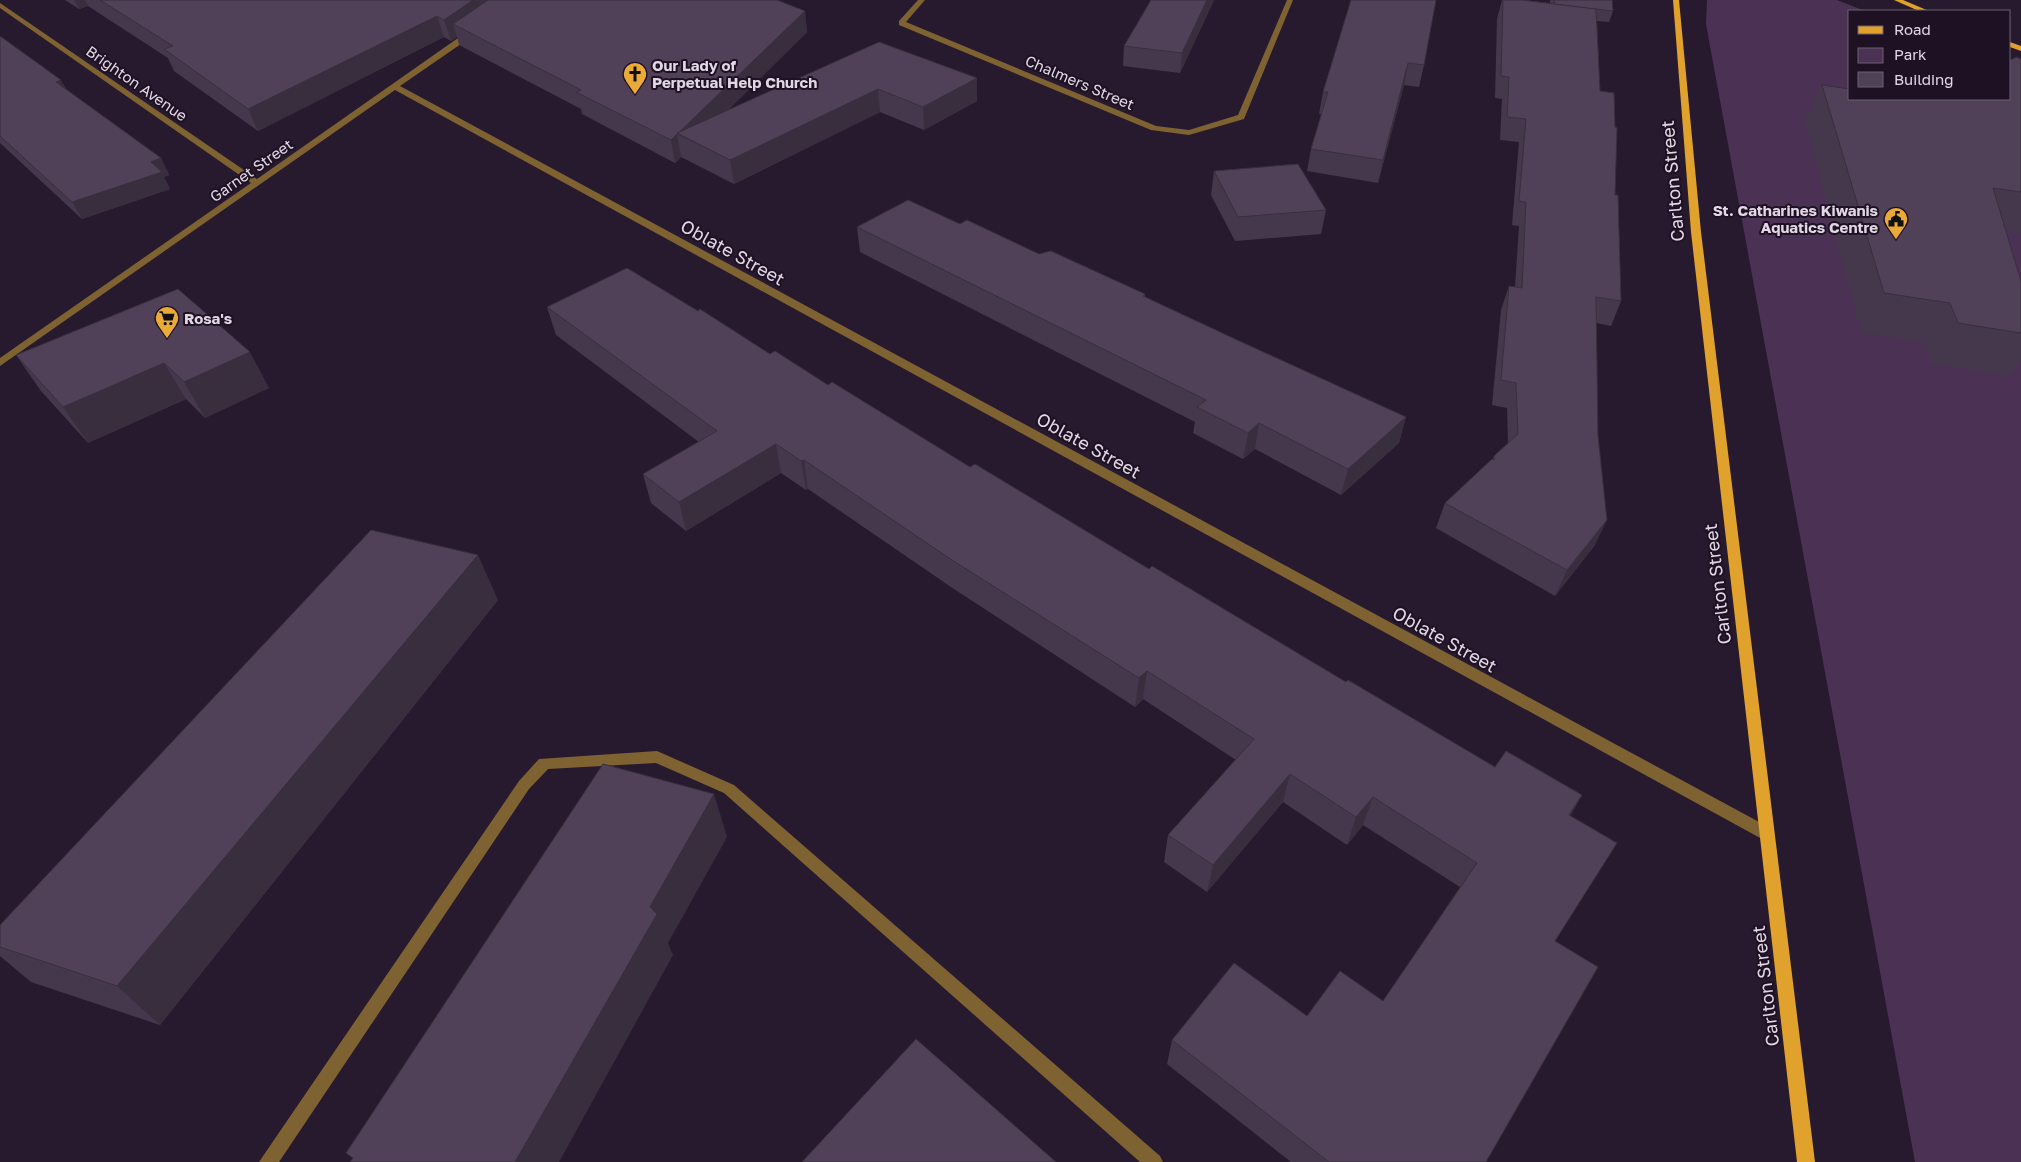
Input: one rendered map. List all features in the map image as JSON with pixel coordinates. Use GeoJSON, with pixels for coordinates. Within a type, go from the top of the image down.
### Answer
{"type":"FeatureCollection","features":[{"type":"Feature","properties":{"kind":"main road","name":"Carlton Street"},"geometry":{"type":"LineString","coordinates":[[1676,0],[1696,232],[1806,1162]]}},
{"type":"Feature","properties":{"kind":"main road"},"geometry":{"type":"LineString","coordinates":[[1896,0],[1922,10]]}},
{"type":"Feature","properties":{"kind":"street","name":"Chalmers Street"},"geometry":{"type":"LineString","coordinates":[[922,0],[902,23],[1154,128],[1190,133],[1241,117],[1290,0]]}},
{"type":"Feature","properties":{"kind":"street","name":"Brighton Avenue"},"geometry":{"type":"LineString","coordinates":[[0,5],[257,183]]}},
{"type":"Feature","properties":{"kind":"street","name":"Garnet Street"},"geometry":{"type":"LineString","coordinates":[[0,363],[479,27]]}},
{"type":"Feature","properties":{"kind":"street","name":"Oblate Street"},"geometry":{"type":"LineString","coordinates":[[395,87],[1767,834]]}},
{"type":"Feature","properties":{"kind":"street"},"geometry":{"type":"LineString","coordinates":[[268,1162],[524,785],[544,764],[657,757],[729,788],[1154,1162]]}},
{"type":"Feature","properties":{"kind":"green space"},"geometry":{"type":"Polygon","coordinates":[[[1707,0],[1837,0],[1862,10],[1848,10],[1848,100],[2011,100],[2021,74],[2021,1162],[1915,1162],[1706,24],[1707,0]]]}},
{"type":"Feature","properties":{"kind":"building"},"geometry":{"type":"Polygon","coordinates":[[[100,0],[473,0],[444,20],[437,16],[248,109],[164,49],[173,46],[100,0]]]}},
{"type":"Feature","properties":{"kind":"building"},"geometry":{"type":"Polygon","coordinates":[[[488,0],[777,0],[805,11],[671,140],[576,92],[581,90],[453,24],[488,0]]]}},
{"type":"Feature","properties":{"kind":"building"},"geometry":{"type":"Polygon","coordinates":[[[1151,0],[1207,0],[1182,53],[1124,46],[1151,0]]]}},
{"type":"Feature","properties":{"kind":"building"},"geometry":{"type":"Polygon","coordinates":[[[1351,0],[1436,0],[1424,65],[1408,63],[1383,160],[1311,149],[1328,92],[1323,92],[1351,0]]]}},
{"type":"Feature","properties":{"kind":"building"},"geometry":{"type":"Polygon","coordinates":[[[1503,0],[1521,0],[1596,9],[1600,91],[1614,93],[1615,127],[1617,128],[1615,195],[1618,195],[1621,301],[1596,297],[1598,436],[1607,520],[1567,570],[1445,503],[1492,459],[1494,460],[1494,456],[1518,434],[1516,383],[1501,380],[1509,286],[1522,288],[1526,202],[1519,201],[1526,119],[1507,117],[1509,77],[1501,76],[1503,0]]]}},
{"type":"Feature","properties":{"kind":"building"},"geometry":{"type":"Polygon","coordinates":[[[1554,0],[1612,0],[1613,11],[1555,4],[1554,0]]]}},
{"type":"Feature","properties":{"kind":"building"},"geometry":{"type":"Polygon","coordinates":[[[0,36],[61,80],[56,82],[161,158],[151,162],[162,172],[72,202],[0,136],[0,36]]]}},
{"type":"Feature","properties":{"kind":"building"},"geometry":{"type":"Polygon","coordinates":[[[879,42],[977,78],[923,107],[878,89],[730,160],[677,133],[879,42]]]}},
{"type":"Feature","properties":{"kind":"building","name":"St. Catharines Kiwanis Aquatics Centre"},"geometry":{"type":"Polygon","coordinates":[[[2017,57],[2021,59],[2021,192],[1993,188],[2021,281],[2021,333],[1958,323],[1950,303],[1884,293],[1822,85],[1848,89],[1848,100],[2011,100],[2011,60],[2017,57]]]}},
{"type":"Feature","properties":{"kind":"building"},"geometry":{"type":"Polygon","coordinates":[[[1298,164],[1326,210],[1238,217],[1214,171],[1298,164]]]}},
{"type":"Feature","properties":{"kind":"building"},"geometry":{"type":"Polygon","coordinates":[[[908,200],[960,224],[967,220],[1039,254],[1051,251],[1145,294],[1143,296],[1406,417],[1348,469],[1259,423],[1248,433],[1197,407],[1206,400],[857,227],[908,200]]]}},
{"type":"Feature","properties":{"kind":"building"},"geometry":{"type":"Polygon","coordinates":[[[627,268],[698,311],[700,309],[770,354],[775,351],[828,385],[832,382],[970,467],[975,464],[1149,569],[1152,566],[1346,682],[1348,680],[1495,767],[1506,751],[1582,795],[1569,815],[1617,843],[1555,941],[1598,967],[1486,1162],[1329,1162],[1172,1040],[1234,963],[1307,1016],[1340,971],[1383,1001],[1477,863],[1373,797],[1356,817],[1290,774],[1213,865],[1168,835],[1254,739],[1147,671],[1139,678],[952,560],[804,460],[801,461],[776,444],[679,502],[643,474],[717,431],[547,307],[627,268]]]}},
{"type":"Feature","properties":{"kind":"building"},"geometry":{"type":"Polygon","coordinates":[[[178,289],[250,352],[184,382],[164,363],[63,407],[16,355],[178,289]]]}},
{"type":"Feature","properties":{"kind":"building"},"geometry":{"type":"Polygon","coordinates":[[[371,530],[478,555],[117,986],[0,947],[0,925],[371,530]]]}},
{"type":"Feature","properties":{"kind":"building"},"geometry":{"type":"Polygon","coordinates":[[[603,764],[714,794],[650,907],[657,914],[515,1162],[350,1162],[353,1158],[346,1153],[603,764]]]}},
{"type":"Feature","properties":{"kind":"building"},"geometry":{"type":"Polygon","coordinates":[[[916,1039],[1056,1162],[802,1162],[916,1039]]]}},
{"type":"Feature","properties":{"kind":"place","name":"Our Lady of Perpetual Help Church"},"geometry":{"type":"Point","coordinates":[635,95]}},
{"type":"Feature","properties":{"kind":"place","name":"St. Catharines Kiwanis Aquatics Centre"},"geometry":{"type":"Point","coordinates":[1896,240]}},
{"type":"Feature","properties":{"kind":"place","name":"Rosa's"},"geometry":{"type":"Point","coordinates":[167,339]}}]}
